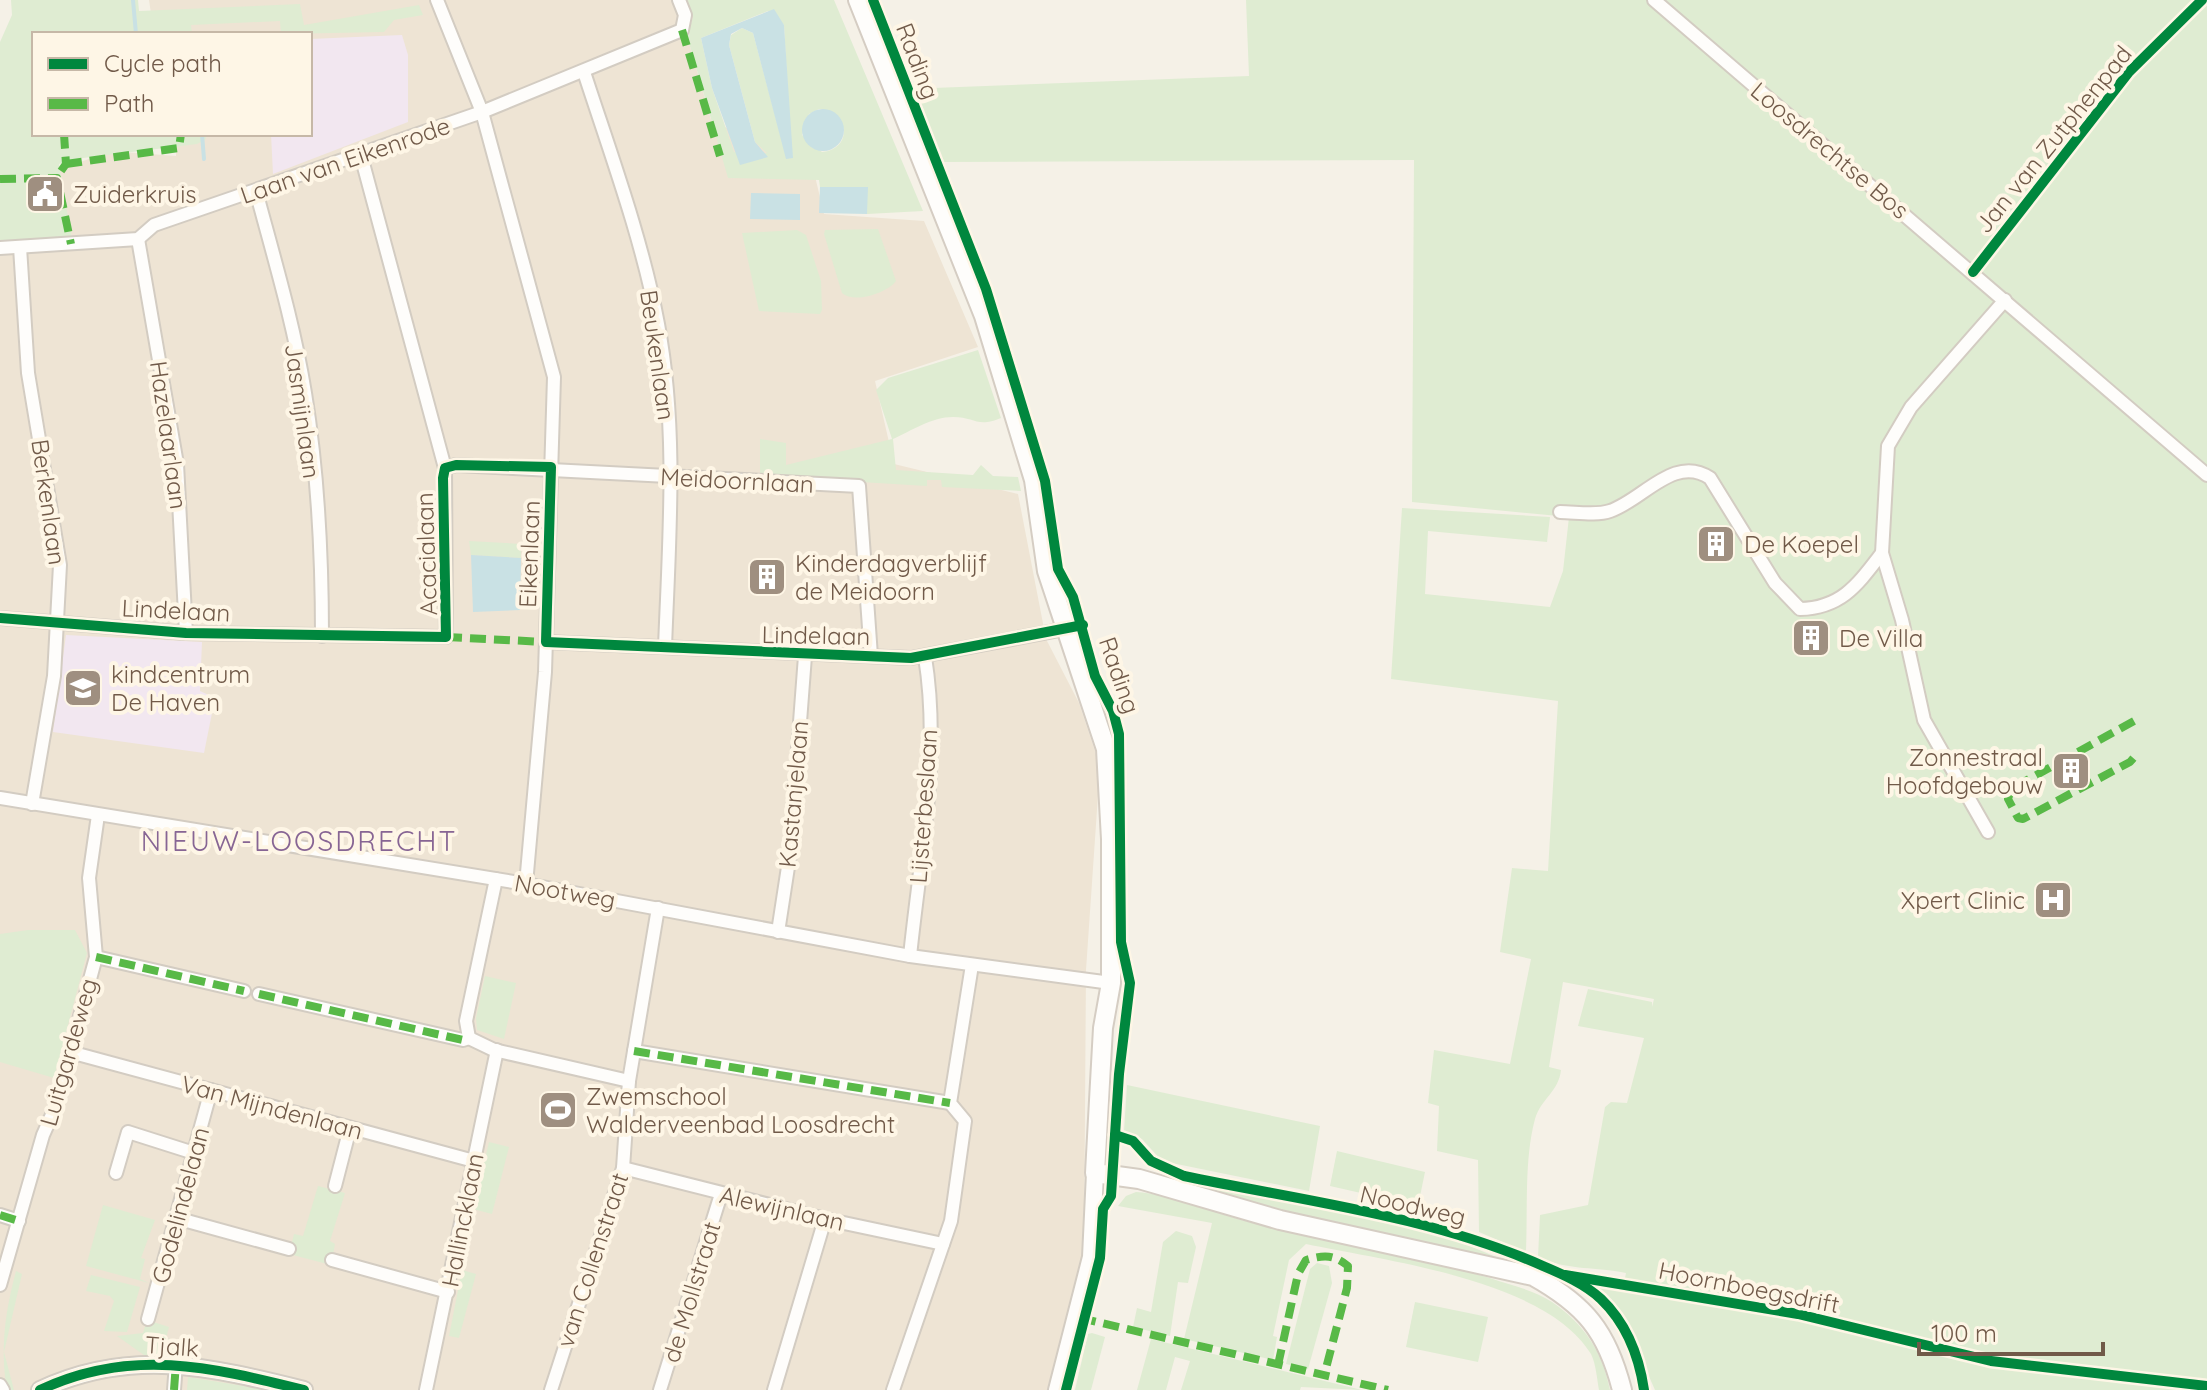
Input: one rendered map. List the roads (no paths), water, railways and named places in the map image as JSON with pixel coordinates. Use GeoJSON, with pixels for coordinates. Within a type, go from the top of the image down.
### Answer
{"type":"FeatureCollection","features":[{"type":"Feature","properties":{"kind":"main road","name":"Rading"},"geometry":{"type":"LineString","coordinates":[[858,0],[984,316],[1034,480],[1047,571],[1106,749],[1111,839],[1111,983],[1103,1028],[1095,1173]]}},
{"type":"Feature","properties":{"kind":"main road","name":"Noodweg"},"geometry":{"type":"LineString","coordinates":[[1095,1173],[1139,1179],[1280,1220],[1533,1276],[1563,1293],[1589,1315],[1613,1355],[1622,1390]]}},
{"type":"Feature","properties":{"kind":"street","name":"Eikenlaan"},"geometry":{"type":"LineString","coordinates":[[437,0],[482,112],[554,377],[546,642],[539,762],[526,884]]}},
{"type":"Feature","properties":{"kind":"street","name":"Laan van Eikenrode"},"geometry":{"type":"LineString","coordinates":[[0,248],[138,239],[154,225],[482,112],[682,30],[685,15],[679,0]]}},
{"type":"Feature","properties":{"kind":"street","name":"Loosdrechtse Bos"},"geometry":{"type":"LineString","coordinates":[[1654,0],[2207,475]]}},
{"type":"Feature","properties":{"kind":"street","name":"Beukenlaan"},"geometry":{"type":"LineString","coordinates":[[584,72],[638,242],[658,325],[666,387],[671,477],[665,647]]}},
{"type":"Feature","properties":{"kind":"street","name":"Acacialaan"},"geometry":{"type":"LineString","coordinates":[[360,152],[422,373],[445,468],[446,637]]}},
{"type":"Feature","properties":{"kind":"street","name":"Jasmijnlaan"},"geometry":{"type":"LineString","coordinates":[[256,191],[282,286],[305,393],[315,481],[322,636]]}},
{"type":"Feature","properties":{"kind":"street","name":"Hazelaarlaan"},"geometry":{"type":"LineString","coordinates":[[138,239],[177,464],[186,633]]}},
{"type":"Feature","properties":{"kind":"street","name":"Berkenlaan"},"geometry":{"type":"LineString","coordinates":[[20,247],[28,373],[59,542],[54,676],[32,804]]}},
{"type":"Feature","properties":{"kind":"street"},"geometry":{"type":"LineString","coordinates":[[1988,832],[1924,720],[1902,620],[1882,553],[1888,446],[1911,407],[2005,300]]}},
{"type":"Feature","properties":{"kind":"street","name":"Meidoornlaan"},"geometry":{"type":"LineString","coordinates":[[445,468],[456,465],[551,467],[671,477],[859,486],[871,656]]}},
{"type":"Feature","properties":{"kind":"street"},"geometry":{"type":"LineString","coordinates":[[1560,512],[1606,513],[1681,470],[1702,473],[1710,478],[1775,583],[1800,609],[1827,605],[1848,595],[1882,553]]}},
{"type":"Feature","properties":{"kind":"street","name":"Lindelaan"},"geometry":{"type":"LineString","coordinates":[[0,618],[186,633],[446,637]]}},
{"type":"Feature","properties":{"kind":"street","name":"Lindelaan"},"geometry":{"type":"LineString","coordinates":[[546,642],[805,656],[925,657],[1065,629]]}},
{"type":"Feature","properties":{"kind":"street","name":"Kastanjelaan"},"geometry":{"type":"LineString","coordinates":[[778,932],[790,854],[805,656]]}},
{"type":"Feature","properties":{"kind":"street","name":"Lijsterbeslaan"},"geometry":{"type":"LineString","coordinates":[[910,956],[929,763],[929,687],[925,657]]}},
{"type":"Feature","properties":{"kind":"street","name":"Nootweg"},"geometry":{"type":"LineString","coordinates":[[0,798],[526,884],[910,956],[1111,983]]}},
{"type":"Feature","properties":{"kind":"street","name":"Luitgardeweg"},"geometry":{"type":"LineString","coordinates":[[0,1285],[96,957],[89,878],[98,815]]}},
{"type":"Feature","properties":{"kind":"street"},"geometry":{"type":"LineString","coordinates":[[469,1038],[466,1021],[496,879]]}},
{"type":"Feature","properties":{"kind":"street","name":"van Collenstraat"},"geometry":{"type":"LineString","coordinates":[[551,1390],[623,1168],[629,1081],[658,908]]}},
{"type":"Feature","properties":{"kind":"street"},"geometry":{"type":"LineString","coordinates":[[96,957],[244,991]]}},
{"type":"Feature","properties":{"kind":"street"},"geometry":{"type":"LineString","coordinates":[[950,1103],[972,965]]}},
{"type":"Feature","properties":{"kind":"street"},"geometry":{"type":"LineString","coordinates":[[259,994],[463,1040],[469,1038],[497,1050],[629,1081]]}},
{"type":"Feature","properties":{"kind":"street","name":"Hallincklaan"},"geometry":{"type":"LineString","coordinates":[[426,1390],[497,1050]]}},
{"type":"Feature","properties":{"kind":"street"},"geometry":{"type":"LineString","coordinates":[[634,1051],[950,1103],[965,1121],[951,1221],[893,1390]]}},
{"type":"Feature","properties":{"kind":"street","name":"Van Mijndenlaan"},"geometry":{"type":"LineString","coordinates":[[70,1052],[474,1161]]}},
{"type":"Feature","properties":{"kind":"street","name":"Godelindelaan"},"geometry":{"type":"LineString","coordinates":[[148,1319],[211,1090]]}},
{"type":"Feature","properties":{"kind":"street"},"geometry":{"type":"LineString","coordinates":[[335,1186],[350,1128]]}},
{"type":"Feature","properties":{"kind":"street"},"geometry":{"type":"LineString","coordinates":[[116,1173],[128,1132],[194,1153]]}},
{"type":"Feature","properties":{"kind":"street","name":"Alewijnlaan"},"geometry":{"type":"LineString","coordinates":[[623,1168],[825,1219],[943,1244]]}},
{"type":"Feature","properties":{"kind":"street","name":"Rading"},"geometry":{"type":"LineString","coordinates":[[1057,1390],[1091,1257],[1095,1173]]}},
{"type":"Feature","properties":{"kind":"street","name":"de Mollstraat"},"geometry":{"type":"LineString","coordinates":[[660,1390],[721,1194]]}},
{"type":"Feature","properties":{"kind":"street"},"geometry":{"type":"LineString","coordinates":[[0,1215],[19,1221]]}},
{"type":"Feature","properties":{"kind":"street"},"geometry":{"type":"LineString","coordinates":[[176,1218],[289,1249]]}},
{"type":"Feature","properties":{"kind":"street"},"geometry":{"type":"LineString","coordinates":[[774,1390],[825,1219]]}},
{"type":"Feature","properties":{"kind":"street"},"geometry":{"type":"LineString","coordinates":[[332,1260],[448,1292]]}},
{"type":"Feature","properties":{"kind":"street","name":"Tjalk"},"geometry":{"type":"LineString","coordinates":[[40,1390],[100,1368],[149,1362],[248,1376],[304,1390]]}},
{"type":"Feature","properties":{"kind":"street"},"geometry":{"type":"LineString","coordinates":[[176,1364],[176,1389]]}},
{"type":"Feature","properties":{"kind":"water"},"geometry":{"type":"Polygon","coordinates":[[[774,9],[784,25],[793,158],[786,159],[753,33],[742,28],[731,34],[729,45],[755,142],[768,157],[740,165],[712,88],[701,38],[774,9]]]}},
{"type":"Feature","properties":{"kind":"water"},"geometry":{"type":"Polygon","coordinates":[[[823,109],[838,115],[844,130],[838,145],[823,151],[808,145],[802,130],[808,115],[823,109]]]}},
{"type":"Feature","properties":{"kind":"water"},"geometry":{"type":"Polygon","coordinates":[[[820,187],[868,187],[867,214],[819,213],[820,187]]]}},
{"type":"Feature","properties":{"kind":"water"},"geometry":{"type":"Polygon","coordinates":[[[751,193],[800,194],[800,220],[750,219],[751,193]]]}},
{"type":"Feature","properties":{"kind":"water"},"geometry":{"type":"Polygon","coordinates":[[[471,555],[521,558],[520,610],[473,612],[471,555]]]}},
{"type":"Feature","properties":{"kind":"waterway"},"geometry":{"type":"LineString","coordinates":[[133,0],[136,32]]}},
{"type":"Feature","properties":{"kind":"waterway"},"geometry":{"type":"LineString","coordinates":[[202,136],[204,159]]}},
{"type":"Feature","properties":{"kind":"place","name":"Zuiderkruis"},"geometry":{"type":"Point","coordinates":[45,194]}},
{"type":"Feature","properties":{"kind":"place","name":"De Koepel"},"geometry":{"type":"Point","coordinates":[1716,544]}},
{"type":"Feature","properties":{"kind":"place","name":"Kinderdagverblijf de Meidoorn"},"geometry":{"type":"Point","coordinates":[767,577]}},
{"type":"Feature","properties":{"kind":"place","name":"De Villa"},"geometry":{"type":"Point","coordinates":[1811,638]}},
{"type":"Feature","properties":{"kind":"place","name":"kindcentrum De Haven"},"geometry":{"type":"Point","coordinates":[83,688]}},
{"type":"Feature","properties":{"kind":"place","name":"Zonnestraal Hoofdgebouw"},"geometry":{"type":"Point","coordinates":[2071,771]}},
{"type":"Feature","properties":{"kind":"place","name":"Xpert Clinic"},"geometry":{"type":"Point","coordinates":[2053,900]}},
{"type":"Feature","properties":{"kind":"place","name":"Zwemschool Walderveenbad Loosdrecht"},"geometry":{"type":"Point","coordinates":[558,1110]}},
{"type":"Feature","properties":{"kind":"district","name":"NIEUW-LOOSDRECHT"},"geometry":{"type":"Point","coordinates":[299,840]}}]}
